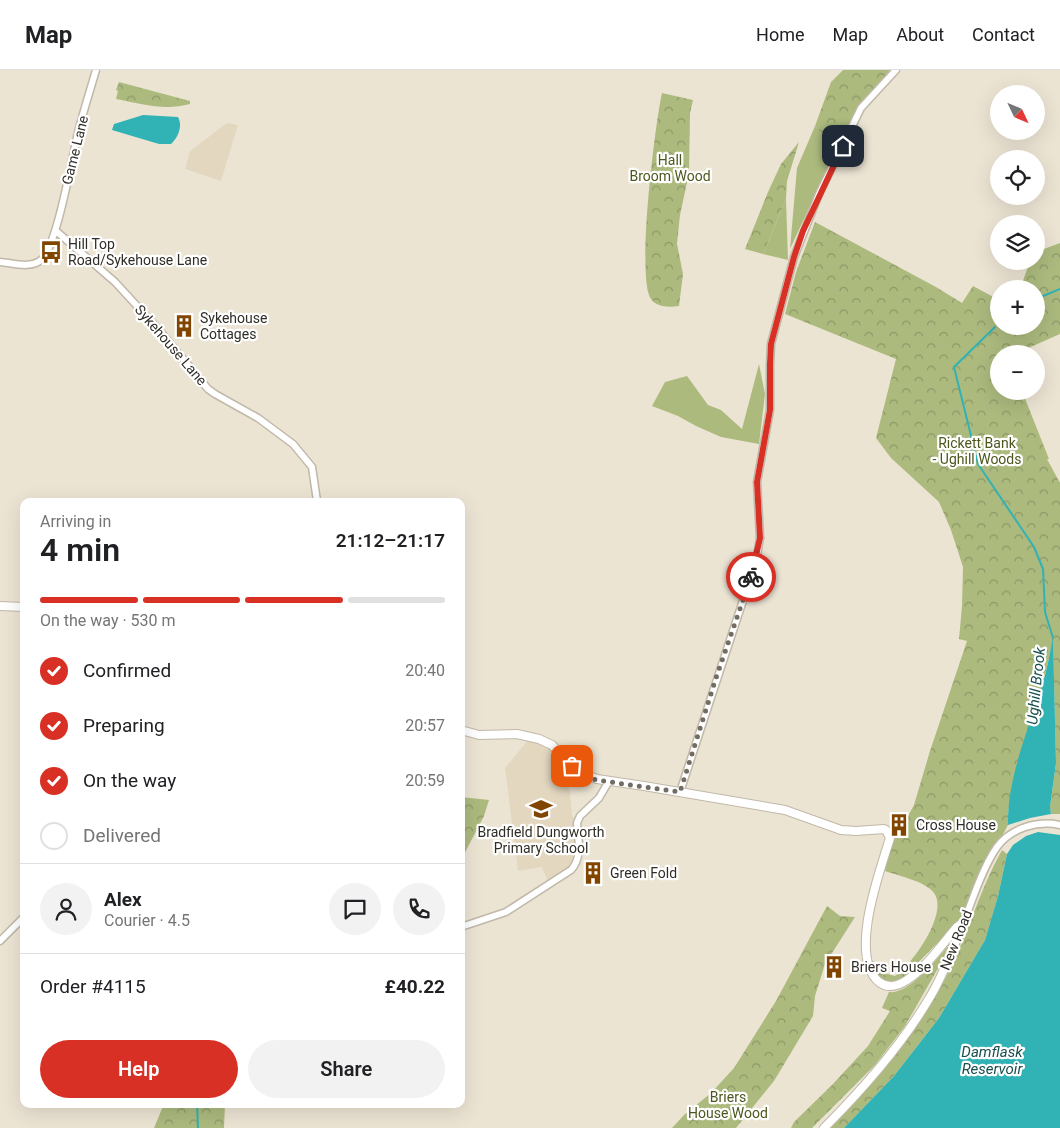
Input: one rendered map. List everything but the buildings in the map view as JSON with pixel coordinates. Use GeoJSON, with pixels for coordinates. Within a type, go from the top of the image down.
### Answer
{"type":"FeatureCollection","features":[{"type":"Feature","properties":{"kind":"main road"},"geometry":{"type":"LineString","coordinates":[[0,606],[20,607]]}},
{"type":"Feature","properties":{"kind":"main road"},"geometry":{"type":"LineString","coordinates":[[465,731],[487,735],[524,734],[539,739],[552,745],[579,773],[596,780],[785,810],[841,830],[886,830],[889,832],[890,838],[870,904],[866,941],[870,971],[883,985],[901,984],[912,977],[957,927],[964,922]]}},
{"type":"Feature","properties":{"kind":"main road","name":"New Road"},"geometry":{"type":"LineString","coordinates":[[824,1128],[874,1073],[912,1025],[943,972],[964,922]]}},
{"type":"Feature","properties":{"kind":"street","name":"Game Lane"},"geometry":{"type":"LineString","coordinates":[[0,262],[25,265],[40,261],[50,247],[56,231],[78,133],[96,70]]}},
{"type":"Feature","properties":{"kind":"street"},"geometry":{"type":"LineString","coordinates":[[680,792],[756,561],[760,538],[757,482],[770,410],[771,344],[794,257],[819,194],[861,108],[896,70]]}},
{"type":"Feature","properties":{"kind":"street","name":"Sykehouse Lane"},"geometry":{"type":"LineString","coordinates":[[56,231],[125,292],[208,389],[258,418],[293,444],[312,467],[317,498]]}},
{"type":"Feature","properties":{"kind":"street"},"geometry":{"type":"LineString","coordinates":[[465,926],[506,912],[571,870],[578,861],[579,854],[576,823],[595,804],[609,781]]}},
{"type":"Feature","properties":{"kind":"street","name":"New Road"},"geometry":{"type":"LineString","coordinates":[[964,922],[978,885],[995,849],[1024,827],[1041,823],[1059,823]]}},
{"type":"Feature","properties":{"kind":"street"},"geometry":{"type":"LineString","coordinates":[[0,941],[20,921]]}},
{"type":"Feature","properties":{"kind":"shaded area"},"geometry":{"type":"Polygon","coordinates":[[[227,123],[238,125],[221,181],[185,169],[190,151],[227,123]]]}},
{"type":"Feature","properties":{"kind":"shaded area","name":"Bradfield Dungworth Primary School"},"geometry":{"type":"Polygon","coordinates":[[[529,739],[549,748],[556,756],[570,791],[572,816],[575,819],[574,829],[577,855],[570,868],[547,880],[542,867],[518,871],[505,768],[529,739]]]}},
{"type":"Feature","properties":{"kind":"green space"},"geometry":{"type":"Polygon","coordinates":[[[843,70],[890,70],[859,108],[836,150],[815,126],[831,82],[843,70]]]}},
{"type":"Feature","properties":{"kind":"green space"},"geometry":{"type":"Polygon","coordinates":[[[119,82],[190,101],[190,104],[162,107],[116,99],[118,91],[116,90],[119,82]]]}},
{"type":"Feature","properties":{"kind":"green space","name":"Hall Broom Wood"},"geometry":{"type":"Polygon","coordinates":[[[662,93],[693,100],[690,113],[689,173],[680,215],[677,244],[683,274],[679,306],[672,307],[657,304],[651,299],[647,285],[645,262],[651,166],[662,93]]]}},
{"type":"Feature","properties":{"kind":"green space"},"geometry":{"type":"Polygon","coordinates":[[[815,126],[836,150],[790,249],[797,168],[815,126]]]}},
{"type":"Feature","properties":{"kind":"green space"},"geometry":{"type":"Polygon","coordinates":[[[799,142],[787,181],[786,199],[763,254],[745,249],[781,164],[799,142]]]}},
{"type":"Feature","properties":{"kind":"green space"},"geometry":{"type":"Polygon","coordinates":[[[786,199],[788,260],[763,254],[786,199]]]}},
{"type":"Feature","properties":{"kind":"green space","name":"Rickett Bank - Ughill Woods"},"geometry":{"type":"Polygon","coordinates":[[[815,222],[962,303],[973,286],[990,295],[990,335],[1045,335],[1045,280],[1023,280],[1027,270],[1045,270],[1045,249],[1060,243],[1060,334],[1035,345],[990,345],[990,400],[1026,400],[1049,459],[1047,459],[1060,483],[1060,814],[1051,814],[1050,807],[1056,763],[1053,640],[1043,684],[1030,722],[1008,811],[1008,825],[989,854],[961,919],[904,977],[893,983],[881,978],[875,971],[870,958],[884,973],[895,976],[919,950],[933,925],[937,913],[937,902],[934,893],[930,889],[918,882],[885,871],[894,833],[900,834],[905,818],[914,805],[967,641],[959,639],[963,567],[951,530],[939,502],[891,458],[876,438],[896,359],[785,314],[796,272],[815,222]]]}},
{"type":"Feature","properties":{"kind":"green space"},"geometry":{"type":"Polygon","coordinates":[[[759,364],[765,394],[759,444],[721,437],[678,416],[652,406],[665,382],[687,376],[708,405],[721,410],[742,429],[759,364]]]}},
{"type":"Feature","properties":{"kind":"green space"},"geometry":{"type":"Polygon","coordinates":[[[465,797],[489,800],[484,816],[465,852],[465,797]]]}},
{"type":"Feature","properties":{"kind":"green space"},"geometry":{"type":"Polygon","coordinates":[[[1002,850],[1007,854],[998,896],[985,940],[939,1018],[894,1076],[844,1128],[828,1128],[906,1039],[933,1000],[953,963],[986,882],[1002,850]]]}},
{"type":"Feature","properties":{"kind":"green space","name":"Briers House Wood"},"geometry":{"type":"Polygon","coordinates":[[[827,906],[840,916],[855,917],[825,964],[815,996],[813,1016],[774,1081],[736,1128],[672,1128],[684,1115],[711,1093],[734,1068],[776,1001],[827,906]]]}},
{"type":"Feature","properties":{"kind":"green space"},"geometry":{"type":"Polygon","coordinates":[[[956,937],[905,1026],[875,1065],[812,1128],[791,1128],[794,1122],[868,1046],[890,1011],[882,1008],[889,992],[907,987],[916,980],[956,937]]]}},
{"type":"Feature","properties":{"kind":"green space"},"geometry":{"type":"Polygon","coordinates":[[[162,1108],[225,1108],[224,1128],[154,1128],[162,1108]]]}},
{"type":"Feature","properties":{"kind":"water"},"geometry":{"type":"Polygon","coordinates":[[[143,115],[178,117],[180,128],[174,141],[171,144],[159,144],[112,130],[114,124],[143,115]]]}},
{"type":"Feature","properties":{"kind":"water"},"geometry":{"type":"Polygon","coordinates":[[[1053,637],[1056,763],[1050,807],[1051,814],[1008,825],[1011,790],[1015,772],[1044,680],[1053,637]]]}},
{"type":"Feature","properties":{"kind":"water","name":"Damflask Reservoir"},"geometry":{"type":"Polygon","coordinates":[[[1038,832],[1060,835],[1060,1128],[844,1128],[894,1076],[939,1018],[985,940],[998,896],[1007,854],[1013,845],[1026,836],[1038,832]]]}},
{"type":"Feature","properties":{"kind":"waterway","name":"Ughill Brook"},"geometry":{"type":"LineString","coordinates":[[1045,295],[1060,289]]}},
{"type":"Feature","properties":{"kind":"waterway","name":"Ughill Brook"},"geometry":{"type":"LineString","coordinates":[[990,332],[954,367],[978,464],[1034,547],[1043,569],[1045,612],[1053,638]]}},
{"type":"Feature","properties":{"kind":"waterway"},"geometry":{"type":"LineString","coordinates":[[197,1108],[198,1128]]}},
{"type":"Feature","properties":{"kind":"way so far"},"geometry":{"type":"LineString","coordinates":[[572,766],[579,773],[596,780],[680,792],[716,678],[751,577]]}},
{"type":"Feature","properties":{"kind":"place","name":"Hill Top Road/Sykehouse Lane"},"geometry":{"type":"Point","coordinates":[51,252]}},
{"type":"Feature","properties":{"kind":"place","name":"Sykehouse Cottages"},"geometry":{"type":"Point","coordinates":[184,326]}},
{"type":"Feature","properties":{"kind":"place","name":"Bradfield Dungworth Primary School"},"geometry":{"type":"Point","coordinates":[541,809]}},
{"type":"Feature","properties":{"kind":"place","name":"Cross House"},"geometry":{"type":"Point","coordinates":[899,825]}},
{"type":"Feature","properties":{"kind":"place","name":"Green Fold"},"geometry":{"type":"Point","coordinates":[593,873]}},
{"type":"Feature","properties":{"kind":"place","name":"Briers House"},"geometry":{"type":"Point","coordinates":[834,967]}},
{"type":"Feature","properties":{"kind":"route"},"geometry":{"type":"LineString","coordinates":[[751,577],[760,538],[757,482],[769,424],[771,344],[794,257],[803,231],[843,146]]}}]}
